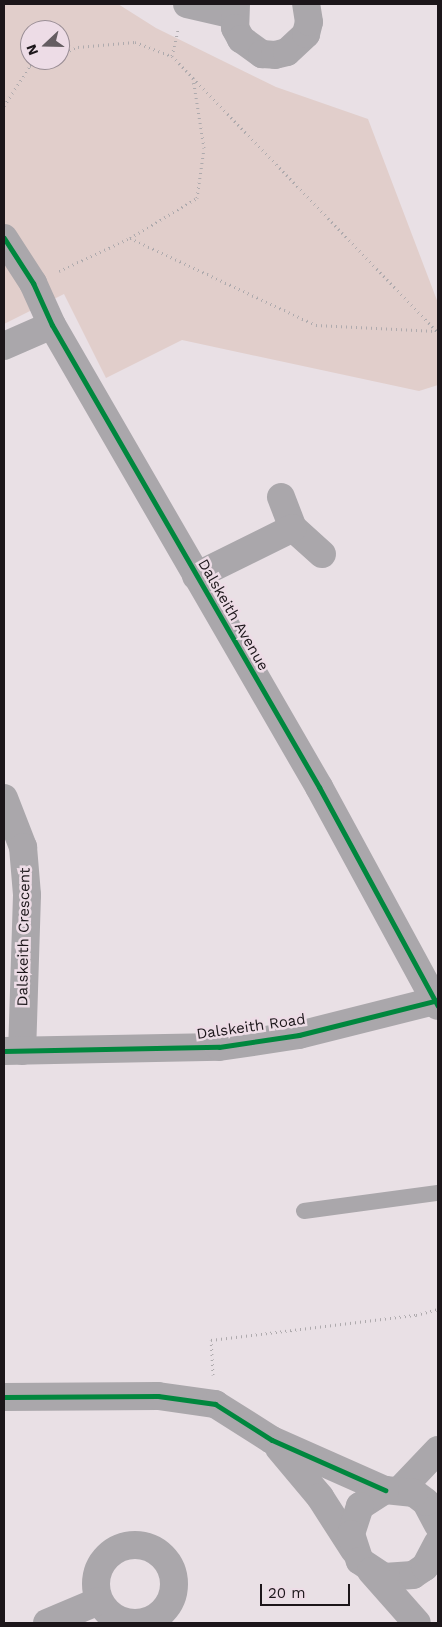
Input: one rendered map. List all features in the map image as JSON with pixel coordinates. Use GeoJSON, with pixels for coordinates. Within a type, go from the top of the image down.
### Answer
{"type":"FeatureCollection","features":[{"type":"Feature","properties":{"kind":"street"},"geometry":{"type":"LineString","coordinates":[[187,4],[235,9],[235,28],[250,49],[275,55],[287,52],[306,34],[309,22],[306,4]]}},
{"type":"Feature","properties":{"kind":"street","name":"Dalskeith Avenue"},"geometry":{"type":"LineString","coordinates":[[4,238],[33,283],[52,325],[438,1002]]}},
{"type":"Feature","properties":{"kind":"street"},"geometry":{"type":"LineString","coordinates":[[4,346],[52,325]]}},
{"type":"Feature","properties":{"kind":"street"},"geometry":{"type":"LineString","coordinates":[[281,497],[294,528],[322,554]]}},
{"type":"Feature","properties":{"kind":"street","name":"Dalskeith Avenue"},"geometry":{"type":"LineString","coordinates":[[196,576],[294,528]]}},
{"type":"Feature","properties":{"kind":"street","name":"Dalskeith Crescent"},"geometry":{"type":"LineString","coordinates":[[4,798],[23,847],[27,895],[13,1051]]}},
{"type":"Feature","properties":{"kind":"street","name":"Dalskeith Road"},"geometry":{"type":"LineString","coordinates":[[13,1051],[220,1047],[299,1035],[438,1002]]}},
{"type":"Feature","properties":{"kind":"street"},"geometry":{"type":"LineString","coordinates":[[4,1397],[158,1396],[215,1404],[272,1440],[392,1490],[426,1502],[438,1525]]}},
{"type":"Feature","properties":{"kind":"street"},"geometry":{"type":"LineString","coordinates":[[272,1440],[320,1496],[363,1562],[417,1623]]}},
{"type":"Feature","properties":{"kind":"street"},"geometry":{"type":"LineString","coordinates":[[438,1450],[392,1490],[360,1506],[353,1519],[351,1534],[363,1562],[392,1578],[413,1575],[425,1567],[438,1544]]}},
{"type":"Feature","properties":{"kind":"street"},"geometry":{"type":"LineString","coordinates":[[47,1623],[99,1601]]}},
{"type":"Feature","properties":{"kind":"lane"},"geometry":{"type":"LineString","coordinates":[[304,1210],[438,1193]]}},
{"type":"Feature","properties":{"kind":"path"},"geometry":{"type":"LineString","coordinates":[[70,50],[78,47],[135,42],[172,56],[438,331]]}},
{"type":"Feature","properties":{"kind":"path"},"geometry":{"type":"LineString","coordinates":[[4,106],[27,70]]}},
{"type":"Feature","properties":{"kind":"path"},"geometry":{"type":"LineString","coordinates":[[33,283],[130,238],[197,198],[204,148],[193,77]]}},
{"type":"Feature","properties":{"kind":"path"},"geometry":{"type":"LineString","coordinates":[[130,238],[316,325],[438,331]]}},
{"type":"Feature","properties":{"kind":"path"},"geometry":{"type":"LineString","coordinates":[[215,1404],[211,1340],[416,1316],[438,1309]]}},
{"type":"Feature","properties":{"kind":"shaded area"},"geometry":{"type":"Polygon","coordinates":[[[4,4],[118,4],[156,28],[276,87],[368,119],[438,303],[438,385],[419,391],[182,340],[106,378],[64,294],[4,324],[4,4]]]}},
{"type":"Feature","properties":{"kind":"cycle path"},"geometry":{"type":"LineString","coordinates":[[4,238],[33,283],[52,325],[319,787],[438,1006]]}},
{"type":"Feature","properties":{"kind":"cycle path"},"geometry":{"type":"LineString","coordinates":[[4,1051],[219,1047],[299,1035],[438,1000]]}},
{"type":"Feature","properties":{"kind":"cycle path"},"geometry":{"type":"LineString","coordinates":[[4,1397],[158,1396],[215,1404],[272,1440],[385,1490]]}}]}
